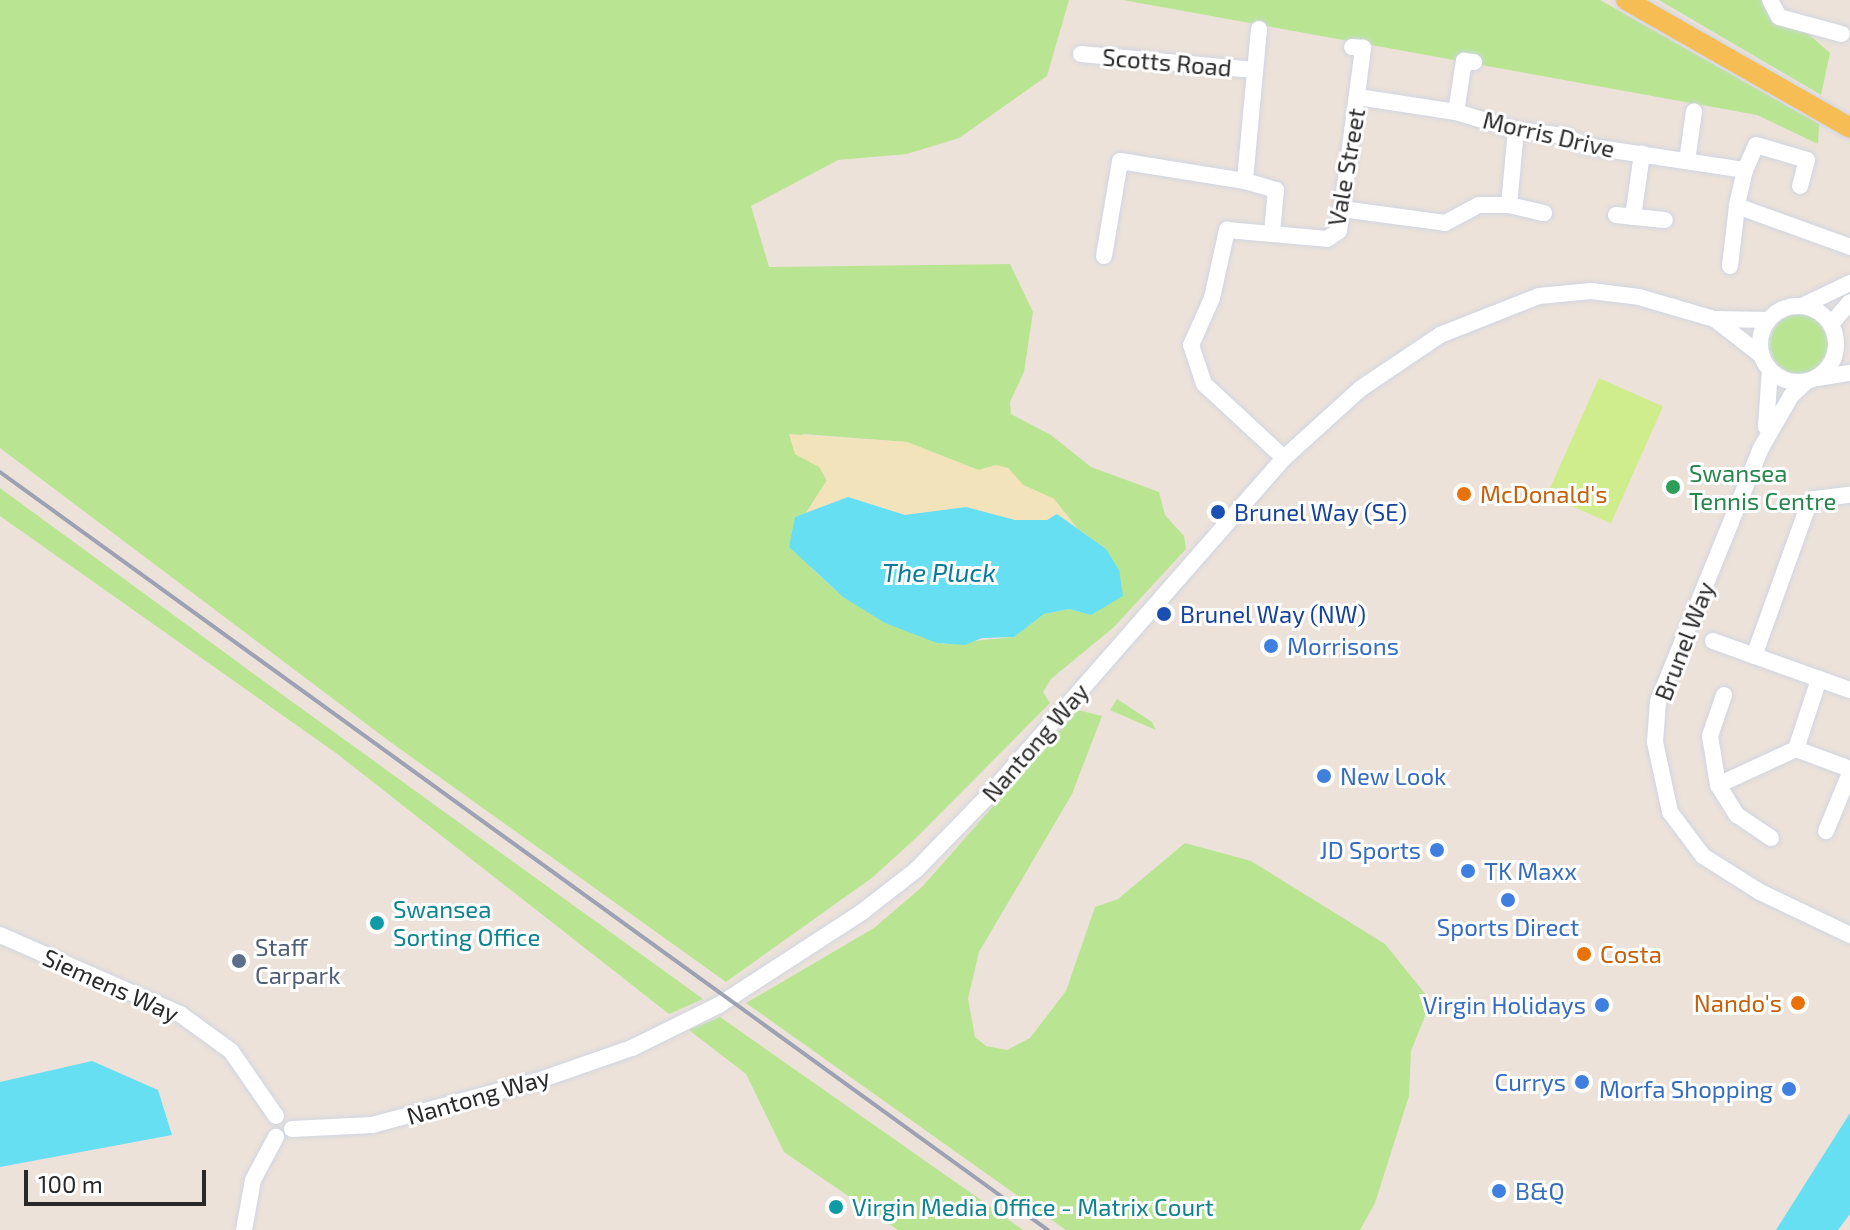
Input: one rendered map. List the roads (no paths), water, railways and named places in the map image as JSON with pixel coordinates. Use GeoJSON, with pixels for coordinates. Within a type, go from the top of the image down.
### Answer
{"type":"FeatureCollection","features":[{"type":"Feature","properties":{"kind":"main road"},"geometry":{"type":"LineString","coordinates":[[1626,0],[1850,128]]}},
{"type":"Feature","properties":{"kind":"street"},"geometry":{"type":"LineString","coordinates":[[1770,0],[1779,17],[1842,34]]}},
{"type":"Feature","properties":{"kind":"street","name":"Scotts Road"},"geometry":{"type":"LineString","coordinates":[[1245,181],[1259,29]]}},
{"type":"Feature","properties":{"kind":"street","name":"Vale Street"},"geometry":{"type":"LineString","coordinates":[[1284,458],[1204,384],[1191,355],[1212,298],[1227,230],[1335,237],[1342,209],[1363,48],[1352,47]]}},
{"type":"Feature","properties":{"kind":"street","name":"Scotts Road"},"geometry":{"type":"LineString","coordinates":[[1081,54],[1254,70]]}},
{"type":"Feature","properties":{"kind":"street","name":"Morris Drive"},"geometry":{"type":"LineString","coordinates":[[1456,112],[1464,61],[1474,62]]}},
{"type":"Feature","properties":{"kind":"street","name":"Morris Drive"},"geometry":{"type":"LineString","coordinates":[[1358,97],[1456,112],[1516,130],[1745,170]]}},
{"type":"Feature","properties":{"kind":"street"},"geometry":{"type":"LineString","coordinates":[[1687,161],[1694,111]]}},
{"type":"Feature","properties":{"kind":"street"},"geometry":{"type":"LineString","coordinates":[[1509,205],[1516,130]]}},
{"type":"Feature","properties":{"kind":"street"},"geometry":{"type":"LineString","coordinates":[[1730,266],[1737,206],[1745,170],[1756,145],[1807,160],[1800,186]]}},
{"type":"Feature","properties":{"kind":"street","name":"Morris Drive"},"geometry":{"type":"LineString","coordinates":[[1642,154],[1625,216],[1665,220]]}},
{"type":"Feature","properties":{"kind":"street"},"geometry":{"type":"LineString","coordinates":[[1104,256],[1120,161],[1245,181],[1276,190],[1272,232]]}},
{"type":"Feature","properties":{"kind":"street"},"geometry":{"type":"LineString","coordinates":[[1342,209],[1445,223],[1479,205],[1509,205],[1544,213]]}},
{"type":"Feature","properties":{"kind":"street"},"geometry":{"type":"LineString","coordinates":[[1737,206],[1850,247]]}},
{"type":"Feature","properties":{"kind":"street"},"geometry":{"type":"LineString","coordinates":[[1850,283],[1802,306],[1778,312],[1768,320],[1762,332],[1766,363],[1787,381],[1850,373]]}},
{"type":"Feature","properties":{"kind":"street","name":"Nantong Way"},"geometry":{"type":"LineString","coordinates":[[284,1133],[372,1125],[537,1081],[632,1048],[719,1005],[827,936],[916,870],[988,796],[1284,458],[1360,389],[1440,335],[1539,296],[1613,292],[1714,319],[1768,320]]}},
{"type":"Feature","properties":{"kind":"street"},"geometry":{"type":"LineString","coordinates":[[1831,324],[1850,302]]}},
{"type":"Feature","properties":{"kind":"street"},"geometry":{"type":"LineString","coordinates":[[1802,306],[1831,324],[1837,343],[1850,357]]}},
{"type":"Feature","properties":{"kind":"street","name":"Nantong Way"},"geometry":{"type":"LineString","coordinates":[[1714,319],[1766,363]]}},
{"type":"Feature","properties":{"kind":"street"},"geometry":{"type":"LineString","coordinates":[[1812,380],[1832,363],[1837,343]]}},
{"type":"Feature","properties":{"kind":"street","name":"Brunel Way"},"geometry":{"type":"LineString","coordinates":[[1761,448],[1771,407],[1766,363]]}},
{"type":"Feature","properties":{"kind":"street","name":"Brunel Way"},"geometry":{"type":"LineString","coordinates":[[1812,380],[1791,396],[1761,448],[1658,702],[1657,763],[1670,812],[1703,856],[1760,892],[1850,935]]}},
{"type":"Feature","properties":{"kind":"street"},"geometry":{"type":"LineString","coordinates":[[1754,656],[1808,506],[1815,499],[1850,495]]}},
{"type":"Feature","properties":{"kind":"street"},"geometry":{"type":"LineString","coordinates":[[1713,641],[1850,690]]}},
{"type":"Feature","properties":{"kind":"street"},"geometry":{"type":"LineString","coordinates":[[1796,749],[1819,679]]}},
{"type":"Feature","properties":{"kind":"street"},"geometry":{"type":"LineString","coordinates":[[1724,695],[1710,736],[1718,785],[1737,815],[1771,838]]}},
{"type":"Feature","properties":{"kind":"street"},"geometry":{"type":"LineString","coordinates":[[1718,785],[1796,749],[1850,771],[1826,831]]}},
{"type":"Feature","properties":{"kind":"street","name":"Siemens Way"},"geometry":{"type":"LineString","coordinates":[[0,935],[180,1014],[231,1051],[276,1116],[269,1127],[284,1133]]}},
{"type":"Feature","properties":{"kind":"street"},"geometry":{"type":"LineString","coordinates":[[244,1230],[253,1180],[284,1133]]}},
{"type":"Feature","properties":{"kind":"water","name":"The Pluck"},"geometry":{"type":"Polygon","coordinates":[[[848,497],[905,515],[966,507],[1015,520],[1047,520],[1057,514],[1106,549],[1119,570],[1123,596],[1091,615],[1069,609],[1044,614],[1014,637],[982,638],[965,645],[937,643],[885,623],[843,597],[789,547],[795,517],[848,497]]]}},
{"type":"Feature","properties":{"kind":"water"},"geometry":{"type":"Polygon","coordinates":[[[92,1061],[158,1090],[172,1135],[0,1167],[0,1082],[92,1061]]]}},
{"type":"Feature","properties":{"kind":"water"},"geometry":{"type":"Polygon","coordinates":[[[1850,1113],[1850,1214],[1838,1230],[1776,1230],[1850,1113]]]}},
{"type":"Feature","properties":{"kind":"railway"},"geometry":{"type":"LineString","coordinates":[[0,472],[1048,1230]]}},
{"type":"Feature","properties":{"kind":"place","name":"Swansea Tennis Centre"},"geometry":{"type":"Point","coordinates":[1673,487]}},
{"type":"Feature","properties":{"kind":"place","name":"McDonald's"},"geometry":{"type":"Point","coordinates":[1464,494]}},
{"type":"Feature","properties":{"kind":"place","name":"Brunel Way (SE)"},"geometry":{"type":"Point","coordinates":[1218,512]}},
{"type":"Feature","properties":{"kind":"place","name":"Brunel Way (NW)"},"geometry":{"type":"Point","coordinates":[1164,614]}},
{"type":"Feature","properties":{"kind":"place","name":"Morrisons"},"geometry":{"type":"Point","coordinates":[1271,646]}},
{"type":"Feature","properties":{"kind":"place","name":"New Look"},"geometry":{"type":"Point","coordinates":[1324,776]}},
{"type":"Feature","properties":{"kind":"place","name":"JD Sports"},"geometry":{"type":"Point","coordinates":[1437,850]}},
{"type":"Feature","properties":{"kind":"place","name":"TK Maxx"},"geometry":{"type":"Point","coordinates":[1468,871]}},
{"type":"Feature","properties":{"kind":"place","name":"Sports Direct"},"geometry":{"type":"Point","coordinates":[1508,900]}},
{"type":"Feature","properties":{"kind":"place","name":"Swansea Sorting Office"},"geometry":{"type":"Point","coordinates":[377,923]}},
{"type":"Feature","properties":{"kind":"place","name":"Costa"},"geometry":{"type":"Point","coordinates":[1584,954]}},
{"type":"Feature","properties":{"kind":"place","name":"Staff Carpark"},"geometry":{"type":"Point","coordinates":[239,961]}},
{"type":"Feature","properties":{"kind":"place","name":"Nando's"},"geometry":{"type":"Point","coordinates":[1798,1003]}},
{"type":"Feature","properties":{"kind":"place","name":"Virgin Holidays"},"geometry":{"type":"Point","coordinates":[1602,1005]}},
{"type":"Feature","properties":{"kind":"place","name":"Currys"},"geometry":{"type":"Point","coordinates":[1582,1082]}},
{"type":"Feature","properties":{"kind":"place","name":"Morfa Shopping"},"geometry":{"type":"Point","coordinates":[1789,1089]}},
{"type":"Feature","properties":{"kind":"place","name":"B&Q"},"geometry":{"type":"Point","coordinates":[1499,1191]}},
{"type":"Feature","properties":{"kind":"place","name":"Virgin Media Office - Matrix Court"},"geometry":{"type":"Point","coordinates":[836,1207]}}]}
